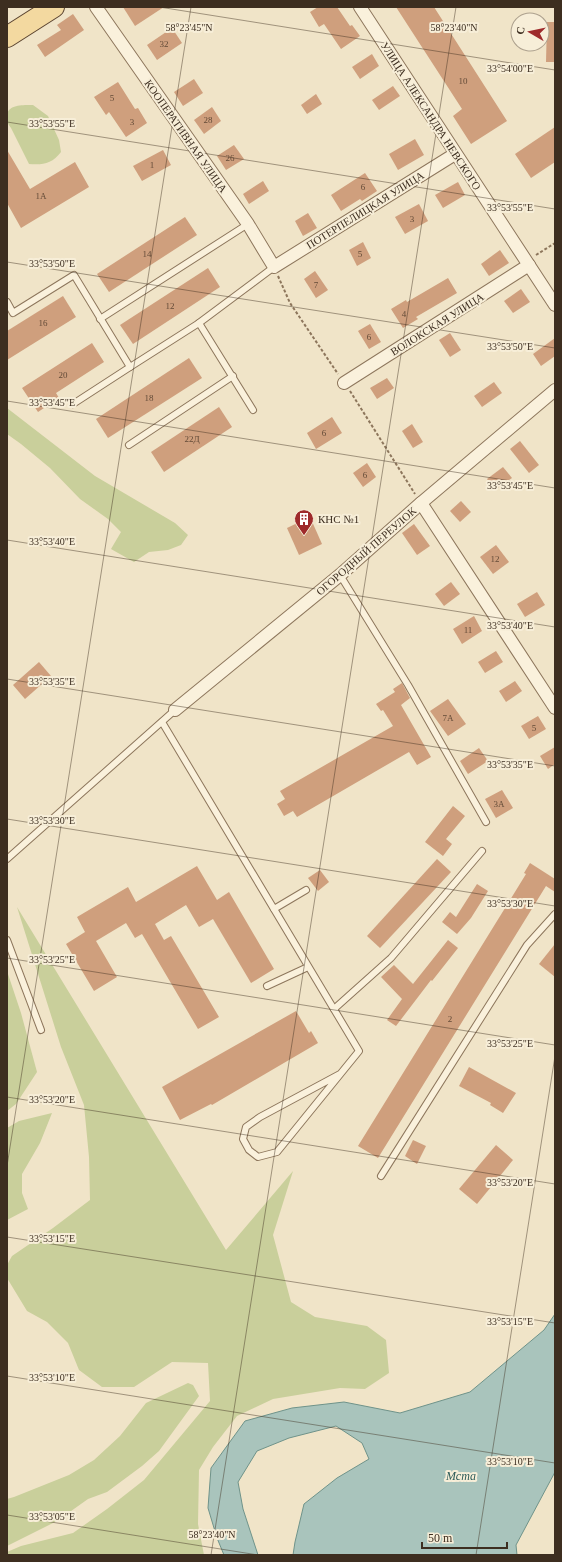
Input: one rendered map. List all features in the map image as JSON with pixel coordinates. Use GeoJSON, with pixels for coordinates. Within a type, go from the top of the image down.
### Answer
{"type":"FeatureCollection","features":[{"type":"Feature","properties":{"kind":"main road"},"geometry":{"type":"LineString","coordinates":[[7,37],[54,7]]}},
{"type":"Feature","properties":{"kind":"street","name":"КООПЕРАТИВНАЯ УЛИЦА"},"geometry":{"type":"LineString","coordinates":[[96,7],[248,224],[274,266]]}},
{"type":"Feature","properties":{"kind":"street","name":"УЛИЦА АЛЕКСАНДРА НЕВСКОГО"},"geometry":{"type":"LineString","coordinates":[[360,7],[555,305]]}},
{"type":"Feature","properties":{"kind":"street","name":"ПОТЕРПЕЛИЦКАЯ УЛИЦА"},"geometry":{"type":"LineString","coordinates":[[274,266],[455,154]]}},
{"type":"Feature","properties":{"kind":"street","name":"ВОЛОКСКАЯ УЛИЦА"},"geometry":{"type":"LineString","coordinates":[[344,383],[528,263]]}},
{"type":"Feature","properties":{"kind":"street","name":"ОГОРОДНЫЙ ПЕРЕУЛОК"},"geometry":{"type":"LineString","coordinates":[[175,710],[340,575],[421,503],[555,390]]}},
{"type":"Feature","properties":{"kind":"street"},"geometry":{"type":"LineString","coordinates":[[421,503],[555,708]]}},
{"type":"Feature","properties":{"kind":"lane"},"geometry":{"type":"LineString","coordinates":[[100,319],[248,224]]}},
{"type":"Feature","properties":{"kind":"lane"},"geometry":{"type":"LineString","coordinates":[[74,404],[199,323],[274,266]]}},
{"type":"Feature","properties":{"kind":"lane"},"geometry":{"type":"LineString","coordinates":[[7,302],[13,313],[74,275],[130,367]]}},
{"type":"Feature","properties":{"kind":"lane"},"geometry":{"type":"LineString","coordinates":[[199,323],[253,410]]}},
{"type":"Feature","properties":{"kind":"lane"},"geometry":{"type":"LineString","coordinates":[[129,446],[233,376]]}},
{"type":"Feature","properties":{"kind":"lane"},"geometry":{"type":"LineString","coordinates":[[340,575],[408,685],[486,822]]}},
{"type":"Feature","properties":{"kind":"lane"},"geometry":{"type":"LineString","coordinates":[[7,859],[175,710]]}},
{"type":"Feature","properties":{"kind":"lane"},"geometry":{"type":"LineString","coordinates":[[162,722],[359,1051],[277,1152],[258,1156],[249,1150],[243,1139],[246,1127],[260,1117],[340,1074]]}},
{"type":"Feature","properties":{"kind":"lane"},"geometry":{"type":"LineString","coordinates":[[334,1009],[391,958],[482,851]]}},
{"type":"Feature","properties":{"kind":"lane"},"geometry":{"type":"LineString","coordinates":[[274,909],[306,890]]}},
{"type":"Feature","properties":{"kind":"lane"},"geometry":{"type":"LineString","coordinates":[[381,1176],[527,944],[555,914]]}},
{"type":"Feature","properties":{"kind":"lane"},"geometry":{"type":"LineString","coordinates":[[7,940],[41,1030]]}},
{"type":"Feature","properties":{"kind":"lane"},"geometry":{"type":"LineString","coordinates":[[267,986],[308,967]]}},
{"type":"Feature","properties":{"kind":"path"},"geometry":{"type":"LineString","coordinates":[[528,263],[555,243]]}},
{"type":"Feature","properties":{"kind":"green space"},"geometry":{"type":"Polygon","coordinates":[[[33,105],[48,116],[59,140],[61,152],[51,161],[43,164],[29,164],[7,120],[8,112],[13,107],[33,105]]]}},
{"type":"Feature","properties":{"kind":"green space"},"geometry":{"type":"Polygon","coordinates":[[[7,408],[95,476],[175,523],[188,535],[181,545],[168,550],[149,552],[134,562],[111,549],[121,532],[108,519],[80,499],[50,468],[7,434],[7,408]]]}},
{"type":"Feature","properties":{"kind":"green space"},"geometry":{"type":"Polygon","coordinates":[[[17,907],[226,1250],[293,1171],[273,1235],[291,1302],[315,1317],[367,1326],[386,1340],[389,1373],[365,1389],[340,1388],[273,1399],[237,1416],[213,1447],[199,1470],[198,1524],[204,1555],[7,1555],[7,1552],[21,1546],[73,1533],[107,1509],[144,1480],[210,1401],[208,1363],[172,1362],[134,1387],[102,1387],[79,1370],[68,1343],[47,1322],[27,1311],[7,1278],[7,1265],[12,1256],[90,1200],[89,1157],[84,1105],[61,1047],[17,907]]]}},
{"type":"Feature","properties":{"kind":"green space"},"geometry":{"type":"Polygon","coordinates":[[[7,971],[21,1013],[37,1072],[16,1104],[7,1111],[7,971]]]}},
{"type":"Feature","properties":{"kind":"green space"},"geometry":{"type":"Polygon","coordinates":[[[52,1113],[40,1143],[22,1174],[22,1193],[28,1209],[7,1220],[7,1128],[19,1121],[52,1113]]]}},
{"type":"Feature","properties":{"kind":"green space"},"geometry":{"type":"Polygon","coordinates":[[[188,1383],[193,1385],[199,1396],[159,1451],[142,1466],[107,1492],[88,1499],[57,1521],[7,1546],[7,1499],[69,1475],[94,1460],[120,1436],[146,1403],[188,1383]]]}},
{"type":"Feature","properties":{"kind":"water","name":"Мста"},"geometry":{"type":"Polygon","coordinates":[[[555,1314],[555,1472],[516,1545],[517,1555],[293,1555],[304,1504],[337,1478],[369,1459],[362,1443],[336,1426],[289,1438],[257,1451],[238,1482],[243,1509],[258,1555],[224,1555],[208,1508],[211,1468],[245,1421],[292,1408],[344,1402],[400,1413],[470,1392],[544,1330],[555,1314]]]}},
{"type":"Feature","properties":{"kind":"building"},"geometry":{"type":"Polygon","coordinates":[[[123,7],[164,7],[135,26],[123,7]]]}},
{"type":"Feature","properties":{"kind":"building"},"geometry":{"type":"Polygon","coordinates":[[[318,7],[337,7],[350,26],[352,25],[360,36],[341,49],[324,24],[319,27],[310,12],[318,7]]]}},
{"type":"Feature","properties":{"kind":"building"},"geometry":{"type":"Polygon","coordinates":[[[396,7],[434,7],[507,121],[471,144],[453,116],[462,109],[396,7]]]}},
{"type":"Feature","properties":{"kind":"building"},"geometry":{"type":"Polygon","coordinates":[[[73,14],[84,30],[45,57],[37,45],[61,30],[57,25],[73,14]]]}},
{"type":"Feature","properties":{"kind":"building"},"geometry":{"type":"Polygon","coordinates":[[[550,22],[555,22],[555,62],[546,62],[546,52],[550,52],[550,22]]]}},
{"type":"Feature","properties":{"kind":"building"},"geometry":{"type":"Polygon","coordinates":[[[172,28],[182,43],[157,60],[147,45],[172,28]]]}},
{"type":"Feature","properties":{"kind":"building"},"geometry":{"type":"Polygon","coordinates":[[[372,54],[379,66],[360,79],[352,67],[372,54]]]}},
{"type":"Feature","properties":{"kind":"building"},"geometry":{"type":"Polygon","coordinates":[[[194,79],[203,93],[183,106],[174,92],[194,79]]]}},
{"type":"Feature","properties":{"kind":"building"},"geometry":{"type":"Polygon","coordinates":[[[118,82],[135,109],[138,108],[147,123],[126,137],[109,112],[106,115],[94,97],[118,82]]]}},
{"type":"Feature","properties":{"kind":"building"},"geometry":{"type":"Polygon","coordinates":[[[393,86],[400,96],[379,110],[372,100],[393,86]]]}},
{"type":"Feature","properties":{"kind":"building"},"geometry":{"type":"Polygon","coordinates":[[[316,94],[322,104],[307,114],[301,105],[316,94]]]}},
{"type":"Feature","properties":{"kind":"building"},"geometry":{"type":"Polygon","coordinates":[[[212,107],[221,121],[204,134],[194,120],[212,107]]]}},
{"type":"Feature","properties":{"kind":"building"},"geometry":{"type":"Polygon","coordinates":[[[555,127],[555,162],[531,178],[515,154],[555,127]]]}},
{"type":"Feature","properties":{"kind":"building"},"geometry":{"type":"Polygon","coordinates":[[[415,139],[424,155],[398,170],[389,154],[415,139]]]}},
{"type":"Feature","properties":{"kind":"building"},"geometry":{"type":"Polygon","coordinates":[[[234,145],[244,159],[226,170],[217,156],[234,145]]]}},
{"type":"Feature","properties":{"kind":"building"},"geometry":{"type":"Polygon","coordinates":[[[7,150],[30,189],[75,162],[89,187],[21,228],[7,203],[7,150]]]}},
{"type":"Feature","properties":{"kind":"building"},"geometry":{"type":"Polygon","coordinates":[[[163,150],[171,165],[142,181],[133,166],[163,150]]]}},
{"type":"Feature","properties":{"kind":"building"},"geometry":{"type":"Polygon","coordinates":[[[365,173],[377,191],[362,201],[360,199],[341,211],[331,195],[365,173]]]}},
{"type":"Feature","properties":{"kind":"building"},"geometry":{"type":"Polygon","coordinates":[[[263,181],[269,191],[249,204],[243,194],[263,181]]]}},
{"type":"Feature","properties":{"kind":"building"},"geometry":{"type":"Polygon","coordinates":[[[458,182],[465,195],[443,208],[435,195],[458,182]]]}},
{"type":"Feature","properties":{"kind":"building"},"geometry":{"type":"Polygon","coordinates":[[[419,204],[428,221],[405,234],[395,217],[419,204]]]}},
{"type":"Feature","properties":{"kind":"building"},"geometry":{"type":"Polygon","coordinates":[[[308,213],[317,228],[303,236],[295,221],[308,213]]]}},
{"type":"Feature","properties":{"kind":"building"},"geometry":{"type":"Polygon","coordinates":[[[185,217],[197,235],[109,292],[97,274],[185,217]]]}},
{"type":"Feature","properties":{"kind":"building"},"geometry":{"type":"Polygon","coordinates":[[[363,242],[371,258],[357,266],[349,250],[363,242]]]}},
{"type":"Feature","properties":{"kind":"building"},"geometry":{"type":"Polygon","coordinates":[[[500,250],[509,263],[489,276],[481,264],[500,250]]]}},
{"type":"Feature","properties":{"kind":"building"},"geometry":{"type":"Polygon","coordinates":[[[208,268],[220,287],[133,344],[120,325],[208,268]]]}},
{"type":"Feature","properties":{"kind":"building"},"geometry":{"type":"Polygon","coordinates":[[[315,271],[328,290],[316,298],[304,279],[315,271]]]}},
{"type":"Feature","properties":{"kind":"building"},"geometry":{"type":"Polygon","coordinates":[[[448,278],[457,293],[416,317],[418,319],[403,328],[391,309],[406,300],[407,302],[448,278]]]}},
{"type":"Feature","properties":{"kind":"building"},"geometry":{"type":"Polygon","coordinates":[[[521,289],[530,302],[513,313],[504,301],[521,289]]]}},
{"type":"Feature","properties":{"kind":"building"},"geometry":{"type":"Polygon","coordinates":[[[63,296],[76,317],[7,360],[7,331],[63,296]]]}},
{"type":"Feature","properties":{"kind":"building"},"geometry":{"type":"Polygon","coordinates":[[[370,324],[381,342],[369,349],[358,331],[370,324]]]}},
{"type":"Feature","properties":{"kind":"building"},"geometry":{"type":"Polygon","coordinates":[[[450,333],[461,350],[450,357],[439,340],[450,333]]]}},
{"type":"Feature","properties":{"kind":"building"},"geometry":{"type":"Polygon","coordinates":[[[555,338],[555,356],[541,366],[533,354],[555,338]]]}},
{"type":"Feature","properties":{"kind":"building"},"geometry":{"type":"Polygon","coordinates":[[[92,343],[104,362],[56,393],[59,398],[38,412],[22,388],[92,343]]]}},
{"type":"Feature","properties":{"kind":"building"},"geometry":{"type":"Polygon","coordinates":[[[189,358],[202,378],[108,438],[96,419],[189,358]]]}},
{"type":"Feature","properties":{"kind":"building"},"geometry":{"type":"Polygon","coordinates":[[[387,378],[394,388],[377,399],[370,388],[387,378]]]}},
{"type":"Feature","properties":{"kind":"building"},"geometry":{"type":"Polygon","coordinates":[[[494,382],[502,393],[482,407],[474,396],[494,382]]]}},
{"type":"Feature","properties":{"kind":"building"},"geometry":{"type":"Polygon","coordinates":[[[219,407],[232,427],[164,472],[151,452],[219,407]]]}},
{"type":"Feature","properties":{"kind":"building"},"geometry":{"type":"Polygon","coordinates":[[[332,417],[342,433],[316,449],[307,433],[332,417]]]}},
{"type":"Feature","properties":{"kind":"building"},"geometry":{"type":"Polygon","coordinates":[[[412,424],[423,442],[413,448],[402,431],[412,424]]]}},
{"type":"Feature","properties":{"kind":"building"},"geometry":{"type":"Polygon","coordinates":[[[520,441],[539,465],[529,473],[510,449],[520,441]]]}},
{"type":"Feature","properties":{"kind":"building"},"geometry":{"type":"Polygon","coordinates":[[[367,463],[376,477],[363,487],[353,473],[367,463]]]}},
{"type":"Feature","properties":{"kind":"building"},"geometry":{"type":"Polygon","coordinates":[[[503,467],[512,478],[495,490],[487,479],[503,467]]]}},
{"type":"Feature","properties":{"kind":"building"},"geometry":{"type":"Polygon","coordinates":[[[461,501],[471,512],[460,522],[450,511],[461,501]]]}},
{"type":"Feature","properties":{"kind":"building","name":"КНС №1"},"geometry":{"type":"Polygon","coordinates":[[[310,517],[322,544],[299,555],[287,528],[310,517]]]}},
{"type":"Feature","properties":{"kind":"building"},"geometry":{"type":"Polygon","coordinates":[[[414,524],[430,546],[417,555],[402,533],[414,524]]]}},
{"type":"Feature","properties":{"kind":"building"},"geometry":{"type":"Polygon","coordinates":[[[496,545],[509,562],[493,574],[480,557],[496,545]]]}},
{"type":"Feature","properties":{"kind":"building"},"geometry":{"type":"Polygon","coordinates":[[[451,582],[460,594],[444,606],[435,594],[451,582]]]}},
{"type":"Feature","properties":{"kind":"building"},"geometry":{"type":"Polygon","coordinates":[[[537,592],[545,605],[525,617],[517,604],[537,592]]]}},
{"type":"Feature","properties":{"kind":"building"},"geometry":{"type":"Polygon","coordinates":[[[474,616],[482,631],[462,644],[453,629],[474,616]]]}},
{"type":"Feature","properties":{"kind":"building"},"geometry":{"type":"Polygon","coordinates":[[[496,651],[503,662],[485,673],[478,662],[496,651]]]}},
{"type":"Feature","properties":{"kind":"building"},"geometry":{"type":"Polygon","coordinates":[[[39,662],[51,676],[25,699],[13,685],[39,662]]]}},
{"type":"Feature","properties":{"kind":"building"},"geometry":{"type":"Polygon","coordinates":[[[515,681],[522,691],[506,702],[499,691],[515,681]]]}},
{"type":"Feature","properties":{"kind":"building"},"geometry":{"type":"Polygon","coordinates":[[[402,683],[410,698],[401,705],[431,757],[417,765],[409,752],[297,817],[293,811],[284,816],[277,804],[285,799],[280,791],[393,726],[383,710],[381,711],[376,704],[395,692],[393,689],[402,683]]]}},
{"type":"Feature","properties":{"kind":"building"},"geometry":{"type":"Polygon","coordinates":[[[448,699],[466,724],[448,736],[430,711],[448,699]]]}},
{"type":"Feature","properties":{"kind":"building"},"geometry":{"type":"Polygon","coordinates":[[[538,716],[546,729],[529,739],[521,726],[538,716]]]}},
{"type":"Feature","properties":{"kind":"building"},"geometry":{"type":"Polygon","coordinates":[[[555,747],[555,764],[548,769],[540,756],[555,747]]]}},
{"type":"Feature","properties":{"kind":"building"},"geometry":{"type":"Polygon","coordinates":[[[479,748],[488,761],[468,774],[460,761],[479,748]]]}},
{"type":"Feature","properties":{"kind":"building"},"geometry":{"type":"Polygon","coordinates":[[[502,790],[513,808],[496,818],[485,799],[502,790]]]}},
{"type":"Feature","properties":{"kind":"building"},"geometry":{"type":"Polygon","coordinates":[[[453,806],[465,816],[446,839],[452,844],[443,856],[425,842],[453,806]]]}},
{"type":"Feature","properties":{"kind":"building"},"geometry":{"type":"Polygon","coordinates":[[[437,859],[451,872],[380,948],[367,936],[437,859]]]}},
{"type":"Feature","properties":{"kind":"building"},"geometry":{"type":"Polygon","coordinates":[[[530,863],[555,879],[555,892],[546,886],[378,1158],[358,1146],[526,874],[524,873],[530,863]]]}},
{"type":"Feature","properties":{"kind":"building"},"geometry":{"type":"Polygon","coordinates":[[[197,866],[217,900],[229,892],[274,969],[251,983],[213,919],[199,927],[186,905],[155,924],[164,940],[171,936],[219,1017],[198,1029],[142,934],[135,938],[126,923],[96,941],[117,977],[94,991],[66,944],[85,932],[77,917],[128,887],[136,902],[197,866]]]}},
{"type":"Feature","properties":{"kind":"building"},"geometry":{"type":"Polygon","coordinates":[[[320,870],[329,882],[318,891],[308,878],[320,870]]]}},
{"type":"Feature","properties":{"kind":"building"},"geometry":{"type":"Polygon","coordinates":[[[477,884],[488,891],[471,918],[457,934],[442,922],[450,912],[456,917],[477,884]]]}},
{"type":"Feature","properties":{"kind":"building"},"geometry":{"type":"Polygon","coordinates":[[[448,940],[458,948],[432,981],[431,980],[396,1026],[387,1020],[402,999],[381,977],[394,965],[413,984],[448,940]]]}},
{"type":"Feature","properties":{"kind":"building"},"geometry":{"type":"Polygon","coordinates":[[[555,944],[555,977],[539,964],[555,944]]]}},
{"type":"Feature","properties":{"kind":"building"},"geometry":{"type":"Polygon","coordinates":[[[296,1011],[309,1033],[311,1031],[318,1043],[212,1105],[211,1104],[180,1120],[162,1087],[296,1011]]]}},
{"type":"Feature","properties":{"kind":"building"},"geometry":{"type":"Polygon","coordinates":[[[469,1067],[516,1093],[503,1113],[490,1105],[491,1103],[459,1086],[469,1067]]]}},
{"type":"Feature","properties":{"kind":"building"},"geometry":{"type":"Polygon","coordinates":[[[413,1140],[426,1146],[417,1164],[405,1156],[413,1140]]]}},
{"type":"Feature","properties":{"kind":"building"},"geometry":{"type":"Polygon","coordinates":[[[496,1145],[513,1160],[477,1204],[459,1189],[496,1145]]]}},
{"type":"Feature","properties":{"kind":"place","name":"КНС №1"},"geometry":{"type":"Point","coordinates":[304,536]}}]}
